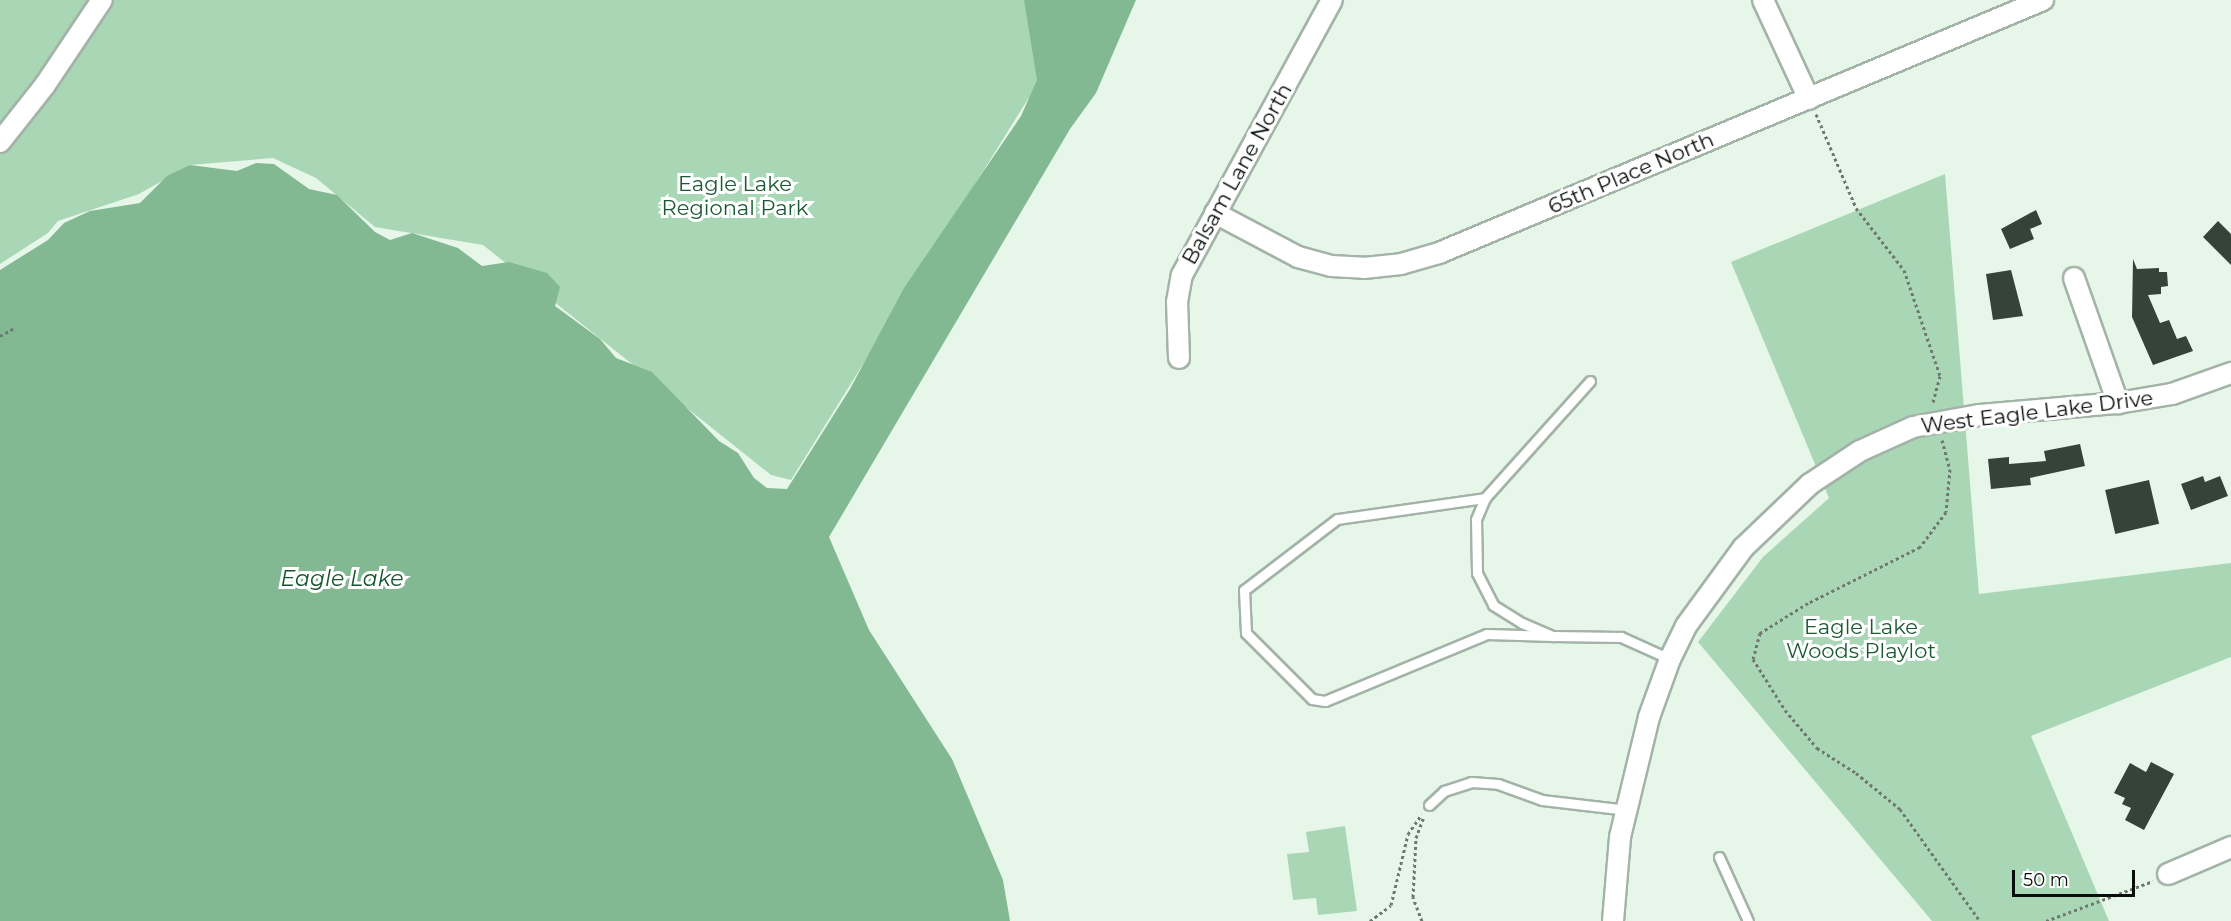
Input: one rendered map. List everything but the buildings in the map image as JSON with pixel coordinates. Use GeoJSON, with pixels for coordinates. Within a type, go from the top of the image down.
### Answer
{"type":"FeatureCollection","features":[{"type":"Feature","properties":{"kind":"street"},"geometry":{"type":"LineString","coordinates":[[0,142],[45,85],[102,0]]}},
{"type":"Feature","properties":{"kind":"street","name":"Balsam Lane North"},"geometry":{"type":"LineString","coordinates":[[1179,358],[1177,302],[1182,275],[1332,0]]}},
{"type":"Feature","properties":{"kind":"street"},"geometry":{"type":"LineString","coordinates":[[1763,0],[1809,99]]}},
{"type":"Feature","properties":{"kind":"street","name":"65th Place North"},"geometry":{"type":"LineString","coordinates":[[1215,213],[1298,257],[1331,266],[1364,268],[1401,264],[1439,253],[2043,0]]}},
{"type":"Feature","properties":{"kind":"street"},"geometry":{"type":"LineString","coordinates":[[2074,278],[2118,403]]}},
{"type":"Feature","properties":{"kind":"street","name":"West Eagle Lake Drive"},"geometry":{"type":"LineString","coordinates":[[1613,921],[1626,810],[1648,717],[1670,659],[1686,627],[1743,548],[1802,492],[1887,436],[1936,421],[2118,403],[2172,394],[2231,374]]}},
{"type":"Feature","properties":{"kind":"street"},"geometry":{"type":"LineString","coordinates":[[2168,874],[2231,848]]}},
{"type":"Feature","properties":{"kind":"lane"},"geometry":{"type":"LineString","coordinates":[[1553,636],[1522,623],[1493,605],[1477,573],[1476,519],[1485,498],[1590,381]]}},
{"type":"Feature","properties":{"kind":"lane"},"geometry":{"type":"LineString","coordinates":[[1485,498],[1336,519],[1244,590],[1246,633],[1312,699],[1325,701],[1487,634],[1621,638],[1670,659]]}},
{"type":"Feature","properties":{"kind":"lane"},"geometry":{"type":"LineString","coordinates":[[1429,805],[1443,791],[1471,782],[1498,784],[1542,800],[1626,810]]}},
{"type":"Feature","properties":{"kind":"lane"},"geometry":{"type":"LineString","coordinates":[[1719,857],[1748,921]]}},
{"type":"Feature","properties":{"kind":"path"},"geometry":{"type":"LineString","coordinates":[[1809,99],[1856,208],[1904,270],[1940,376],[1932,405],[1950,469],[1946,512],[1920,547],[1808,603],[1760,633],[1753,659],[1785,710],[1817,748],[1856,773],[1900,809],[1980,921]]}},
{"type":"Feature","properties":{"kind":"path"},"geometry":{"type":"LineString","coordinates":[[1,333],[16,327]]}},
{"type":"Feature","properties":{"kind":"path"},"geometry":{"type":"LineString","coordinates":[[1371,921],[1391,905],[1408,834],[1429,805]]}},
{"type":"Feature","properties":{"kind":"path"},"geometry":{"type":"LineString","coordinates":[[1422,921],[1413,897],[1416,838],[1429,805]]}},
{"type":"Feature","properties":{"kind":"path"},"geometry":{"type":"LineString","coordinates":[[2046,921],[2168,874]]}},
{"type":"Feature","properties":{"kind":"green space","name":"Eagle Lake Regional Park"},"geometry":{"type":"Polygon","coordinates":[[[0,0],[1119,0],[1103,24],[1028,99],[791,480],[771,475],[483,245],[375,227],[316,178],[273,158],[190,165],[139,194],[58,221],[48,233],[0,264],[0,0]]]}},
{"type":"Feature","properties":{"kind":"green space","name":"Eagle Lake Woods Playlot"},"geometry":{"type":"Polygon","coordinates":[[[1945,174],[1979,594],[2231,563],[2231,657],[2031,736],[2109,921],[1932,921],[1698,642],[1763,557],[1829,498],[1731,262],[1945,174]]]}},
{"type":"Feature","properties":{"kind":"green space"},"geometry":{"type":"Polygon","coordinates":[[[1345,826],[1357,911],[1318,915],[1316,898],[1293,900],[1287,854],[1309,852],[1306,832],[1345,826]]]}},
{"type":"Feature","properties":{"kind":"water","name":"Eagle Lake"},"geometry":{"type":"Polygon","coordinates":[[[1024,0],[1136,0],[1096,93],[1070,129],[829,537],[869,630],[952,759],[1003,880],[1010,921],[0,921],[0,270],[48,240],[64,223],[90,211],[140,203],[167,176],[190,165],[237,171],[256,163],[274,164],[309,189],[337,195],[375,232],[390,240],[412,233],[458,248],[482,266],[509,262],[547,273],[560,287],[555,306],[600,339],[616,358],[652,372],[719,441],[738,453],[754,478],[767,488],[787,489],[850,389],[904,288],[1021,116],[1037,80],[1024,0]]]}}]}
